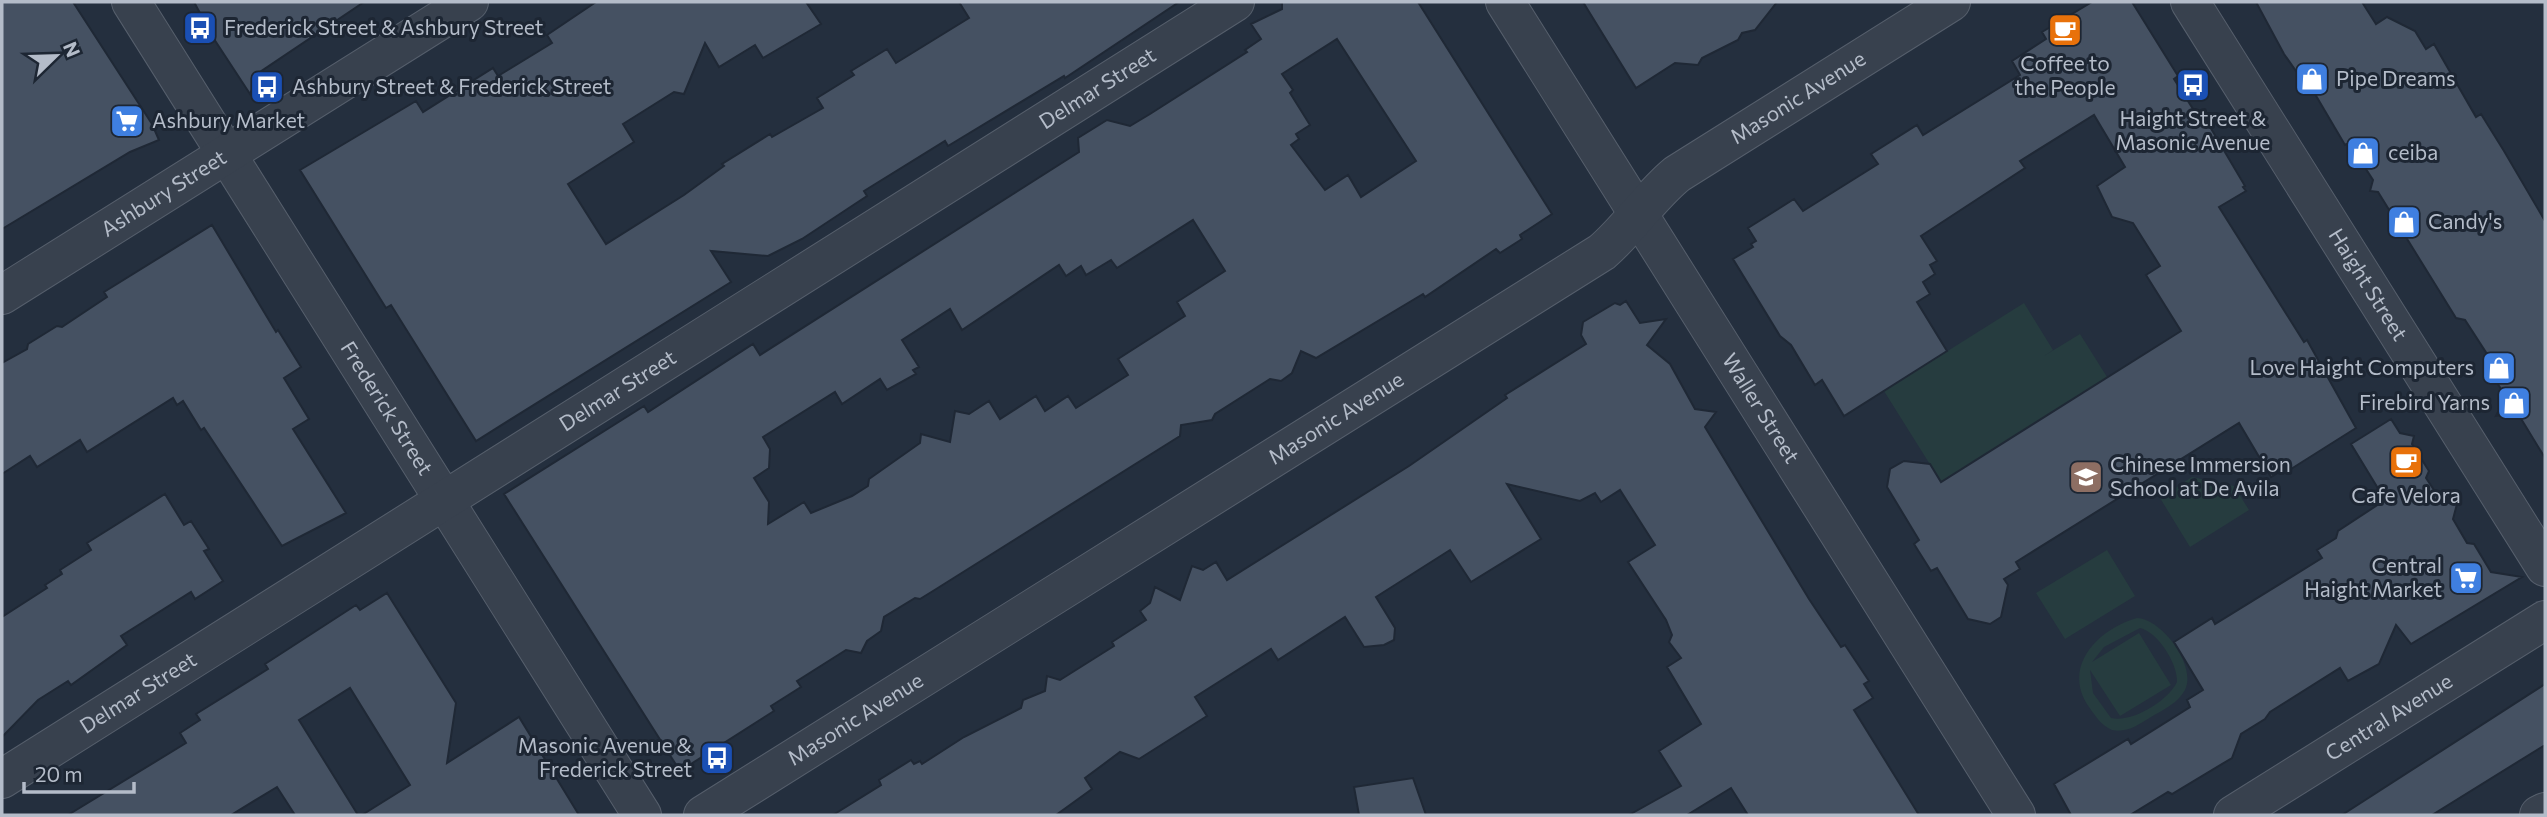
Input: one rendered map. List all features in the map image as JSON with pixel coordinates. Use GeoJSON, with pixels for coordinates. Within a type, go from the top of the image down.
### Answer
{"type":"FeatureCollection","features":[{"type":"Feature","properties":{"kind":"street","name":"Frederick Street"},"geometry":{"type":"LineString","coordinates":[[131,2],[642,815]]}},
{"type":"Feature","properties":{"kind":"street","name":"Ashbury Street"},"geometry":{"type":"LineString","coordinates":[[2,295],[469,2]]}},
{"type":"Feature","properties":{"kind":"street","name":"Delmar Street"},"geometry":{"type":"LineString","coordinates":[[2,779],[1235,2]]}},
{"type":"Feature","properties":{"kind":"street","name":"Waller Street"},"geometry":{"type":"LineString","coordinates":[[1504,2],[2016,815]]}},
{"type":"Feature","properties":{"kind":"street","name":"Masonic Avenue"},"geometry":{"type":"LineString","coordinates":[[704,815],[1602,252],[1639,215],[1654,193],[1677,174],[1951,2]]}},
{"type":"Feature","properties":{"kind":"street","name":"Haight Street"},"geometry":{"type":"LineString","coordinates":[[2190,2],[2545,567]]}},
{"type":"Feature","properties":{"kind":"street","name":"Central Avenue"},"geometry":{"type":"LineString","coordinates":[[2233,815],[2545,620]]}},
{"type":"Feature","properties":{"kind":"street"},"geometry":{"type":"LineString","coordinates":[[2539,815],[2545,811]]}},
{"type":"Feature","properties":{"kind":"green space"},"geometry":{"type":"Polygon","coordinates":[[[2024,303],[2053,350],[2044,356],[2080,334],[2107,377],[1941,482],[1884,391],[2024,303]]]}},
{"type":"Feature","properties":{"kind":"green space"},"geometry":{"type":"Polygon","coordinates":[[[2192,477],[2234,486],[2249,510],[2190,547],[2160,498],[2192,477]]]}},
{"type":"Feature","properties":{"kind":"green space"},"geometry":{"type":"Polygon","coordinates":[[[2107,550],[2135,596],[2065,639],[2036,593],[2107,550]]]}},
{"type":"Feature","properties":{"kind":"green space"},"geometry":{"type":"Polygon","coordinates":[[[2137,618],[2157,626],[2182,657],[2187,680],[2182,695],[2170,706],[2137,725],[2117,731],[2105,726],[2094,714],[2081,692],[2079,678],[2082,664],[2097,640],[2123,623],[2137,618]],[[2140,628],[2104,647],[2092,662],[2139,633],[2171,685],[2120,716],[2090,670],[2093,693],[2111,718],[2119,719],[2139,714],[2158,703],[2177,682],[2166,650],[2147,631],[2140,628]]]}},
{"type":"Feature","properties":{"kind":"building"},"geometry":{"type":"Polygon","coordinates":[[[2,2],[73,2],[152,124],[159,140],[130,152],[2,229],[2,2]]]}},
{"type":"Feature","properties":{"kind":"building"},"geometry":{"type":"Polygon","coordinates":[[[194,2],[364,2],[260,72],[250,94],[214,39],[194,2]]]}},
{"type":"Feature","properties":{"kind":"building"},"geometry":{"type":"Polygon","coordinates":[[[596,2],[806,2],[821,24],[763,58],[755,45],[719,67],[705,43],[684,94],[674,92],[623,124],[634,142],[568,184],[606,244],[684,195],[724,166],[722,164],[770,134],[772,137],[823,108],[817,98],[854,75],[851,71],[887,49],[896,63],[969,18],[959,2],[1179,2],[1065,78],[1064,76],[948,146],[945,141],[864,191],[867,196],[802,239],[768,256],[711,251],[731,282],[476,441],[391,305],[386,308],[300,170],[416,101],[423,112],[493,68],[498,76],[552,43],[547,35],[596,2]]]}},
{"type":"Feature","properties":{"kind":"building"},"geometry":{"type":"Polygon","coordinates":[[[1282,2],[1418,2],[1552,214],[1520,235],[1522,239],[1500,253],[1496,249],[1425,297],[1423,294],[1316,358],[1301,351],[1292,373],[1281,381],[1270,379],[1215,414],[1212,420],[1181,425],[1180,436],[920,599],[915,598],[884,617],[881,631],[867,641],[861,653],[846,650],[797,681],[801,687],[771,706],[774,711],[680,771],[504,494],[644,406],[648,412],[753,344],[760,355],[1079,152],[1078,138],[1107,120],[1130,126],[1150,114],[1247,52],[1245,50],[1261,39],[1251,24],[1282,9],[1282,2]],[[1337,39],[1282,74],[1293,90],[1290,93],[1310,125],[1296,134],[1299,139],[1291,145],[1325,190],[1348,175],[1361,197],[1416,161],[1337,39]],[[1193,220],[1117,268],[1111,260],[1086,275],[1081,266],[1066,276],[1059,265],[962,330],[950,309],[902,340],[919,367],[913,370],[916,374],[887,390],[880,379],[842,404],[835,392],[763,437],[770,449],[769,468],[754,478],[769,502],[768,524],[804,502],[811,513],[852,496],[868,486],[869,479],[920,443],[921,434],[950,442],[955,411],[969,414],[989,401],[1000,419],[1036,396],[1045,411],[1068,396],[1076,408],[1128,375],[1118,359],[1185,316],[1177,302],[1225,271],[1193,220]]]}},
{"type":"Feature","properties":{"kind":"building"},"geometry":{"type":"Polygon","coordinates":[[[1583,2],[1777,2],[1755,30],[1742,33],[1738,40],[1702,58],[1698,65],[1675,63],[1636,88],[1583,2]]]}},
{"type":"Feature","properties":{"kind":"building"},"geometry":{"type":"Polygon","coordinates":[[[2092,2],[2132,2],[2178,76],[2174,79],[2200,120],[2206,120],[2246,191],[2219,207],[2304,342],[2307,340],[2356,428],[2291,469],[2289,466],[2271,477],[2239,423],[2016,562],[2020,569],[2004,579],[2008,585],[2001,617],[1990,624],[1968,619],[1937,568],[1931,571],[1914,544],[1919,540],[1887,487],[1890,469],[1904,461],[1930,464],[1941,482],[2181,331],[2146,275],[2160,266],[2133,223],[2112,217],[2097,186],[2125,167],[2094,115],[2020,161],[2025,168],[1921,236],[1937,261],[1930,265],[1935,274],[1923,282],[1930,294],[1917,302],[1947,351],[1844,416],[1822,380],[1815,385],[1791,345],[1780,336],[1733,259],[1753,247],[1751,244],[1756,241],[1748,228],[1794,199],[1803,211],[1878,164],[1871,154],[1917,125],[1923,135],[2020,75],[2012,61],[2046,39],[2042,32],[2092,2]]]}},
{"type":"Feature","properties":{"kind":"building"},"geometry":{"type":"Polygon","coordinates":[[[2256,2],[2362,2],[2376,24],[2387,17],[2415,31],[2426,49],[2434,44],[2476,117],[2481,114],[2545,221],[2545,458],[2517,412],[2496,416],[2506,397],[2489,370],[2485,360],[2487,354],[2465,320],[2456,318],[2378,192],[2370,191],[2373,180],[2349,143],[2345,145],[2302,72],[2296,71],[2284,54],[2256,2]]]}},
{"type":"Feature","properties":{"kind":"building"},"geometry":{"type":"Polygon","coordinates":[[[212,225],[276,332],[278,330],[301,367],[284,378],[309,419],[293,429],[346,513],[282,546],[204,428],[201,430],[183,401],[177,405],[173,398],[87,452],[80,440],[37,467],[30,456],[2,474],[2,363],[27,349],[28,344],[57,326],[62,327],[107,297],[104,292],[212,225]]]}},
{"type":"Feature","properties":{"kind":"building"},"geometry":{"type":"Polygon","coordinates":[[[1626,301],[1640,323],[1666,319],[1647,345],[1670,364],[1695,409],[1716,412],[1705,427],[1809,599],[1841,647],[1845,645],[1869,681],[1864,684],[1873,698],[1854,710],[1919,815],[1748,815],[1731,788],[1687,815],[1629,815],[1681,786],[1659,751],[1701,724],[1667,667],[1681,658],[1669,642],[1672,635],[1666,620],[1628,562],[1655,545],[1620,490],[1601,502],[1595,493],[1580,501],[1507,484],[1541,539],[1471,582],[1450,550],[1376,597],[1395,628],[1394,640],[1384,645],[1364,647],[1345,617],[1278,660],[1271,649],[1195,697],[1207,716],[1139,759],[1120,752],[1085,778],[1092,789],[1056,815],[833,815],[881,785],[879,780],[911,760],[914,764],[920,761],[922,764],[964,737],[1021,708],[1023,700],[1045,691],[1047,676],[1060,680],[1114,646],[1112,642],[1146,620],[1140,611],[1150,603],[1155,587],[1180,600],[1192,566],[1203,570],[1216,562],[1227,580],[1409,466],[1507,398],[1505,395],[1586,344],[1581,335],[1583,322],[1615,303],[1620,305],[1626,301]]]}},
{"type":"Feature","properties":{"kind":"building"},"geometry":{"type":"Polygon","coordinates":[[[2391,419],[2400,433],[2414,436],[2412,444],[2429,471],[2426,478],[2442,502],[2457,504],[2453,519],[2467,543],[2474,544],[2491,572],[2522,577],[2411,644],[2396,625],[2379,664],[2348,681],[2340,668],[2270,712],[2265,719],[2241,734],[2232,758],[2172,794],[2168,792],[2130,815],[2071,815],[2054,784],[2128,739],[2131,744],[2190,707],[2187,700],[2203,690],[2174,642],[2212,618],[2215,624],[2322,558],[2317,550],[2336,538],[2338,531],[2385,500],[2351,444],[2391,419]]]}},
{"type":"Feature","properties":{"kind":"building"},"geometry":{"type":"Polygon","coordinates":[[[165,494],[184,525],[191,521],[209,549],[204,551],[223,581],[195,599],[191,592],[121,636],[127,645],[71,685],[68,681],[38,700],[2,737],[2,617],[47,588],[45,585],[62,574],[60,570],[91,550],[87,543],[165,494]]]}},
{"type":"Feature","properties":{"kind":"building"},"geometry":{"type":"Polygon","coordinates":[[[387,593],[456,703],[447,763],[519,717],[579,815],[362,815],[410,785],[350,688],[299,720],[358,815],[295,815],[277,787],[231,815],[68,815],[186,743],[180,733],[200,720],[196,714],[268,669],[265,664],[356,605],[360,610],[387,593]]]}},
{"type":"Feature","properties":{"kind":"building"},"geometry":{"type":"Polygon","coordinates":[[[2545,684],[2545,745],[2432,815],[2342,815],[2545,684]]]}},
{"type":"Feature","properties":{"kind":"building"},"geometry":{"type":"Polygon","coordinates":[[[1413,778],[1426,815],[1359,815],[1354,787],[1413,778]]]}},
{"type":"Feature","properties":{"kind":"place","name":"Frederick Street & Ashbury Street"},"geometry":{"type":"Point","coordinates":[200,28]}},
{"type":"Feature","properties":{"kind":"place","name":"Coffee to the People"},"geometry":{"type":"Point","coordinates":[2065,30]}},
{"type":"Feature","properties":{"kind":"place","name":"Pipe Dreams"},"geometry":{"type":"Point","coordinates":[2312,79]}},
{"type":"Feature","properties":{"kind":"place","name":"Haight Street & Masonic Avenue"},"geometry":{"type":"Point","coordinates":[2193,85]}},
{"type":"Feature","properties":{"kind":"place","name":"Ashbury Street & Frederick Street"},"geometry":{"type":"Point","coordinates":[267,87]}},
{"type":"Feature","properties":{"kind":"place","name":"Ashbury Market"},"geometry":{"type":"Point","coordinates":[127,121]}},
{"type":"Feature","properties":{"kind":"place","name":"ceiba"},"geometry":{"type":"Point","coordinates":[2363,153]}},
{"type":"Feature","properties":{"kind":"place","name":"Candy's"},"geometry":{"type":"Point","coordinates":[2404,222]}},
{"type":"Feature","properties":{"kind":"place","name":"Love Haight Computers"},"geometry":{"type":"Point","coordinates":[2499,368]}},
{"type":"Feature","properties":{"kind":"place","name":"Firebird Yarns"},"geometry":{"type":"Point","coordinates":[2514,403]}},
{"type":"Feature","properties":{"kind":"place","name":"Cafe Velora"},"geometry":{"type":"Point","coordinates":[2406,462]}},
{"type":"Feature","properties":{"kind":"place","name":"Chinese Immersion School at De Avila"},"geometry":{"type":"Point","coordinates":[2086,477]}},
{"type":"Feature","properties":{"kind":"place","name":"Central Haight Market"},"geometry":{"type":"Point","coordinates":[2466,578]}},
{"type":"Feature","properties":{"kind":"place","name":"Masonic Avenue & Frederick Street"},"geometry":{"type":"Point","coordinates":[717,758]}}]}
